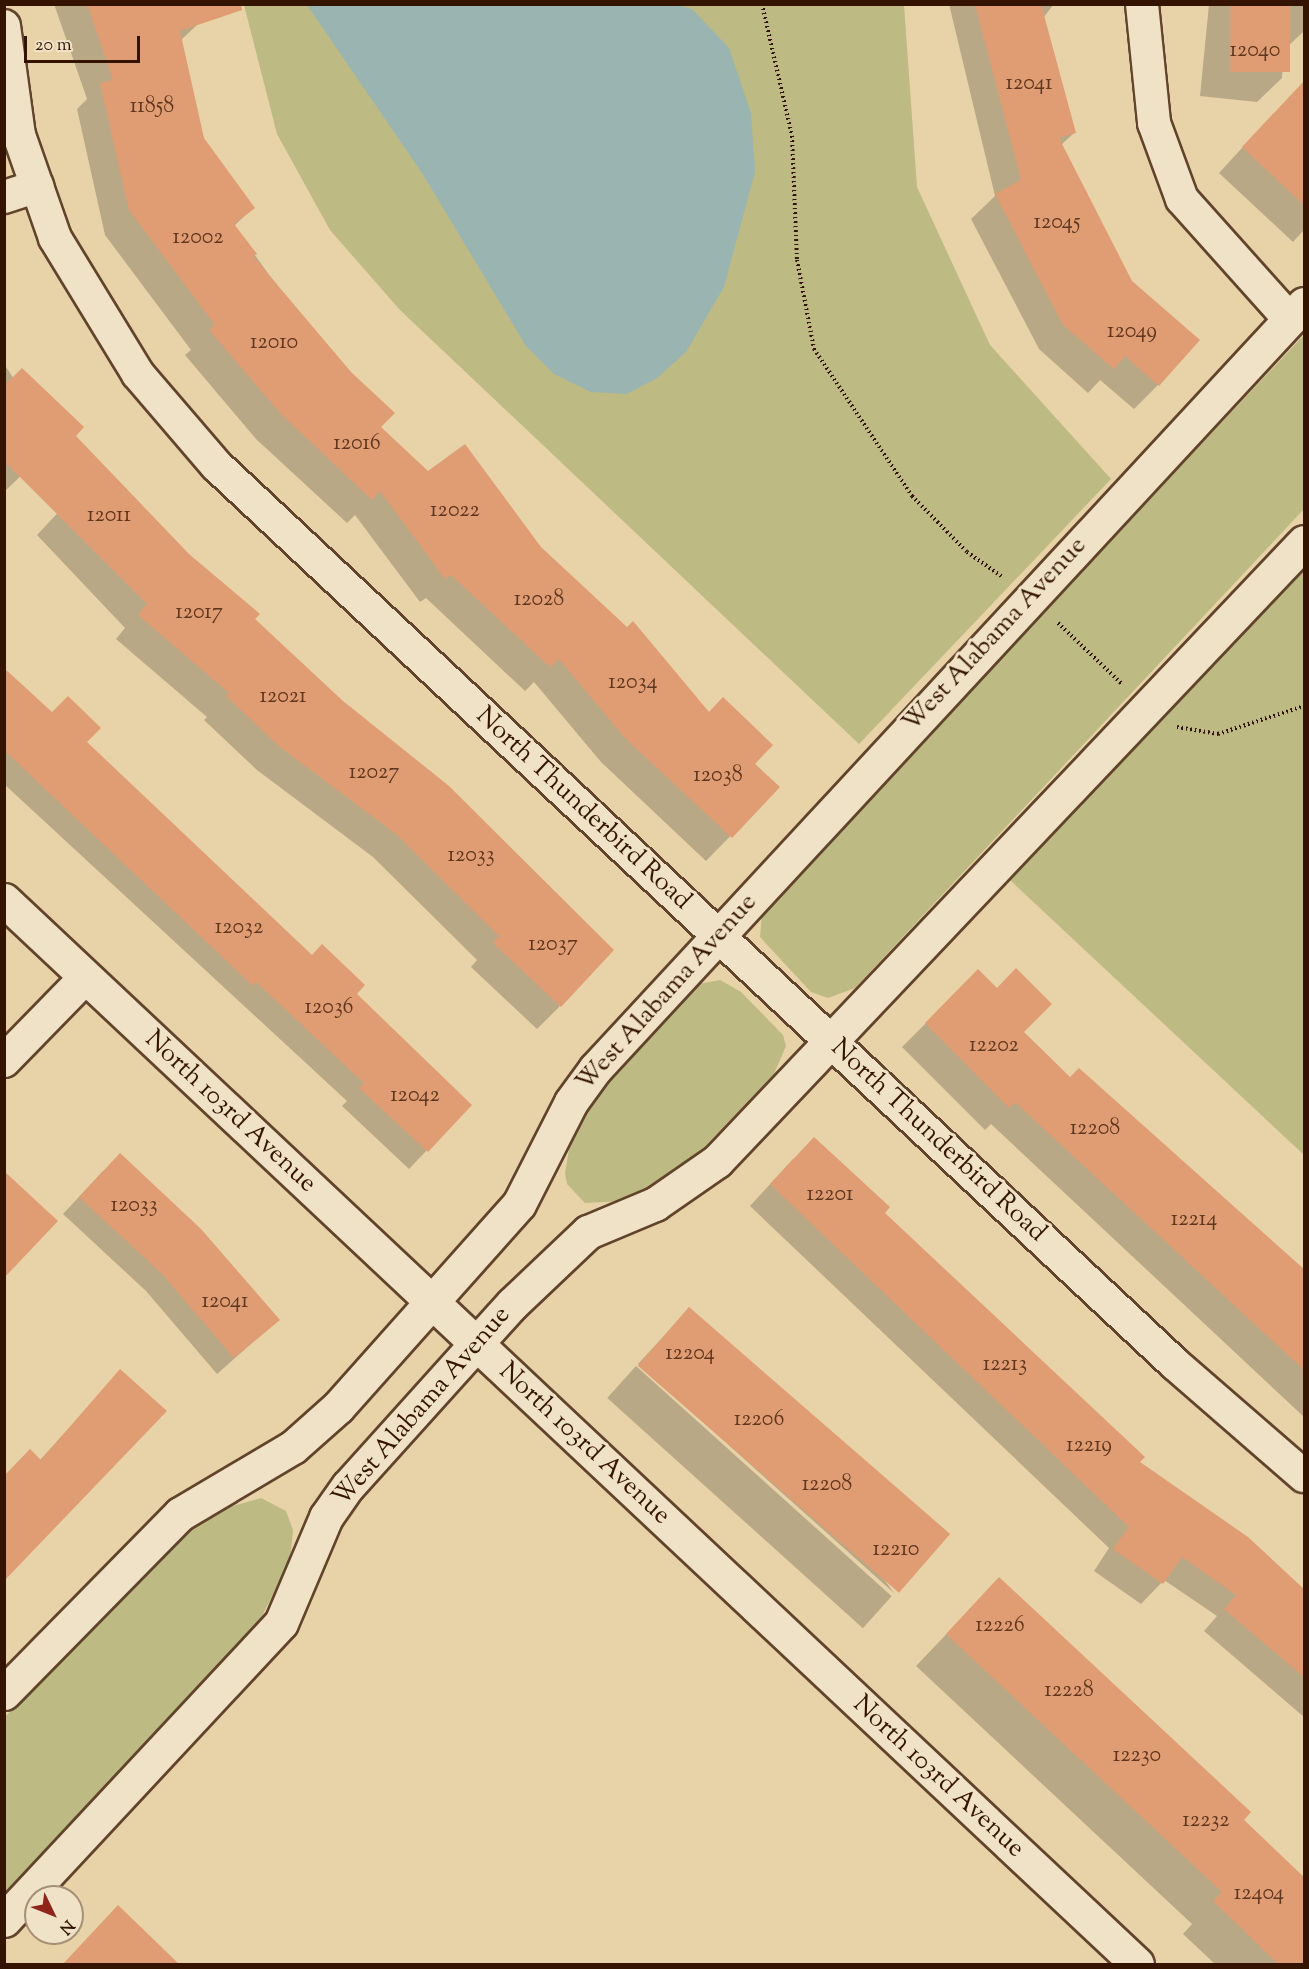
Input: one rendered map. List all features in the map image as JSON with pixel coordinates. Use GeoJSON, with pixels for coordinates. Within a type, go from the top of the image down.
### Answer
{"type":"FeatureCollection","features":[{"type":"Feature","properties":{"kind":"street"},"geometry":{"type":"LineString","coordinates":[[1142,4],[1154,123],[1182,199],[1297,312]]}},
{"type":"Feature","properties":{"kind":"street","name":"North Thunderbird Road"},"geometry":{"type":"LineString","coordinates":[[4,26],[19,135],[55,238],[94,306],[138,374],[216,465],[1175,1364],[1305,1476]]}},
{"type":"Feature","properties":{"kind":"street"},"geometry":{"type":"LineString","coordinates":[[4,197],[37,186]]}},
{"type":"Feature","properties":{"kind":"street","name":"West Alabama Avenue"},"geometry":{"type":"LineString","coordinates":[[4,1693],[134,1556],[205,1496],[274,1459],[314,1430],[433,1303],[519,1204],[572,1102],[595,1069],[1030,597],[1297,312]]}},
{"type":"Feature","properties":{"kind":"street","name":"West Alabama Avenue"},"geometry":{"type":"LineString","coordinates":[[4,1920],[281,1623],[326,1517],[372,1458],[557,1257],[588,1232],[655,1204],[717,1161],[830,1039],[1305,542]]}},
{"type":"Feature","properties":{"kind":"street","name":"North 103rd Avenue"},"geometry":{"type":"LineString","coordinates":[[4,900],[1137,1965]]}},
{"type":"Feature","properties":{"kind":"street"},"geometry":{"type":"LineString","coordinates":[[4,1061],[86,977]]}},
{"type":"Feature","properties":{"kind":"path"},"geometry":{"type":"LineString","coordinates":[[762,4],[792,136],[797,260],[814,349],[912,496],[967,552],[1030,597]]}},
{"type":"Feature","properties":{"kind":"shaded area"},"geometry":{"type":"Polygon","coordinates":[[[244,5],[904,5],[917,187],[990,345],[1111,479],[859,744],[400,310],[330,230],[277,134],[244,5]]]}},
{"type":"Feature","properties":{"kind":"shaded area"},"geometry":{"type":"Polygon","coordinates":[[[1304,335],[1304,509],[855,988],[828,998],[811,992],[760,937],[762,914],[770,903],[1304,335]]]}},
{"type":"Feature","properties":{"kind":"shaded area"},"geometry":{"type":"Polygon","coordinates":[[[1304,542],[1304,1155],[995,866],[1304,542]]]}},
{"type":"Feature","properties":{"kind":"shaded area"},"geometry":{"type":"Polygon","coordinates":[[[720,980],[741,992],[783,1035],[786,1046],[774,1074],[688,1164],[663,1183],[623,1201],[585,1203],[567,1184],[565,1173],[570,1144],[589,1101],[693,985],[720,980]]]}},
{"type":"Feature","properties":{"kind":"shaded area"},"geometry":{"type":"Polygon","coordinates":[[[261,1498],[286,1511],[293,1530],[290,1561],[261,1618],[5,1896],[4,1718],[177,1537],[222,1509],[261,1498]]]}},
{"type":"Feature","properties":{"kind":"water"},"geometry":{"type":"Polygon","coordinates":[[[307,5],[676,5],[692,9],[729,48],[751,113],[755,172],[724,287],[686,352],[657,378],[627,394],[591,392],[554,374],[526,346],[422,173],[307,5]]]}},
{"type":"Feature","properties":{"kind":"building"},"geometry":{"type":"Polygon","coordinates":[[[87,4],[241,4],[242,10],[180,31],[204,138],[255,208],[234,224],[257,254],[253,256],[351,372],[395,413],[381,427],[428,471],[465,444],[541,547],[627,627],[633,621],[709,712],[723,697],[773,745],[755,764],[780,787],[732,838],[625,738],[559,659],[550,667],[451,575],[445,579],[380,491],[372,500],[281,414],[209,330],[215,325],[129,210],[100,83],[113,80],[87,4]]]}},
{"type":"Feature","properties":{"kind":"building"},"geometry":{"type":"Polygon","coordinates":[[[975,4],[1041,4],[1076,133],[1059,138],[1132,281],[1200,340],[1159,386],[1125,356],[1114,369],[1063,325],[995,194],[1021,180],[975,4]]]}},
{"type":"Feature","properties":{"kind":"building"},"geometry":{"type":"Polygon","coordinates":[[[1230,4],[1290,4],[1290,72],[1230,72],[1230,4]]]}},
{"type":"Feature","properties":{"kind":"building"},"geometry":{"type":"Polygon","coordinates":[[[1305,80],[1305,206],[1242,147],[1305,80]]]}},
{"type":"Feature","properties":{"kind":"building"},"geometry":{"type":"Polygon","coordinates":[[[22,368],[84,427],[76,436],[189,554],[260,614],[255,619],[343,701],[449,786],[614,950],[561,1007],[493,943],[499,936],[396,834],[280,747],[226,696],[229,693],[138,615],[147,604],[4,461],[4,386],[22,368]]]}},
{"type":"Feature","properties":{"kind":"building"},"geometry":{"type":"Polygon","coordinates":[[[4,668],[52,712],[68,696],[101,728],[87,742],[312,955],[322,944],[365,985],[357,994],[472,1105],[428,1152],[359,1088],[364,1083],[256,982],[253,986],[4,750],[4,668]]]}},
{"type":"Feature","properties":{"kind":"building"},"geometry":{"type":"Polygon","coordinates":[[[1016,968],[1052,1004],[1024,1032],[1070,1077],[1079,1068],[1305,1270],[1305,1371],[1015,1102],[1009,1108],[925,1023],[978,969],[997,988],[1016,968]]]}},
{"type":"Feature","properties":{"kind":"building"},"geometry":{"type":"Polygon","coordinates":[[[814,1137],[890,1207],[885,1213],[1145,1457],[1140,1462],[1248,1537],[1305,1590],[1305,1678],[1224,1609],[1236,1595],[1182,1557],[1163,1584],[1113,1549],[1129,1527],[770,1184],[814,1137]]]}},
{"type":"Feature","properties":{"kind":"building"},"geometry":{"type":"Polygon","coordinates":[[[120,1153],[201,1229],[280,1320],[234,1358],[162,1274],[79,1197],[120,1153]]]}},
{"type":"Feature","properties":{"kind":"building"},"geometry":{"type":"Polygon","coordinates":[[[4,1171],[58,1221],[4,1278],[4,1171]]]}},
{"type":"Feature","properties":{"kind":"building"},"geometry":{"type":"Polygon","coordinates":[[[689,1307],[950,1534],[899,1593],[638,1366],[689,1307]]]}},
{"type":"Feature","properties":{"kind":"building"},"geometry":{"type":"Polygon","coordinates":[[[120,1369],[167,1411],[4,1581],[4,1476],[30,1449],[41,1460],[120,1369]]]}},
{"type":"Feature","properties":{"kind":"building"},"geometry":{"type":"Polygon","coordinates":[[[999,1577],[1251,1812],[1244,1820],[1305,1878],[1305,1965],[1279,1965],[1213,1901],[1222,1892],[946,1634],[999,1577]]]}},
{"type":"Feature","properties":{"kind":"building"},"geometry":{"type":"Polygon","coordinates":[[[118,1905],[180,1965],[62,1965],[81,1945],[84,1945],[84,1941],[118,1905]]]}}]}
